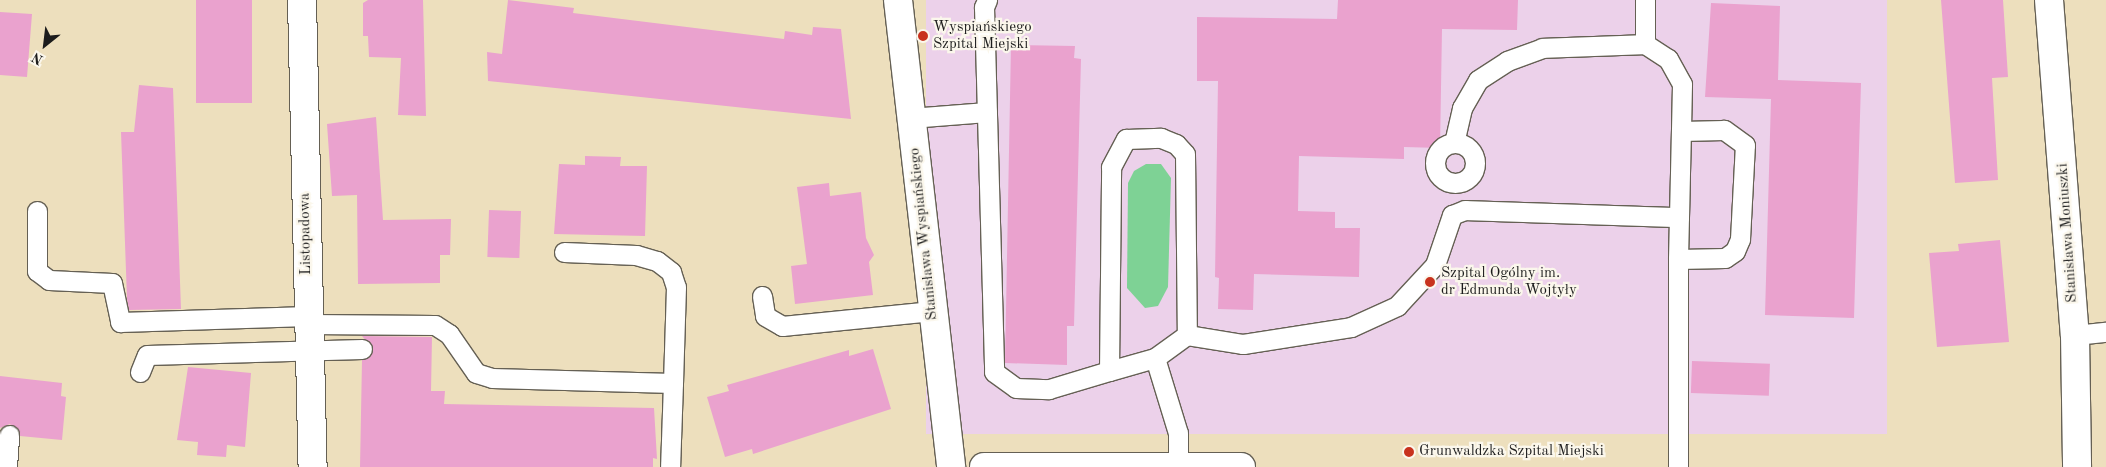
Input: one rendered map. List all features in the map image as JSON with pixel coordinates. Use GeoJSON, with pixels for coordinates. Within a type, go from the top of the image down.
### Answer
{"type":"FeatureCollection","features":[{"type":"Feature","properties":{"kind":"street","name":"Listopadowa"},"geometry":{"type":"LineString","coordinates":[[302,0],[308,320],[313,467]]}},
{"type":"Feature","properties":{"kind":"street","name":"Stanisława Wyspiańskiego"},"geometry":{"type":"LineString","coordinates":[[898,0],[951,467]]}},
{"type":"Feature","properties":{"kind":"street","name":"Stanisława Moniuszki"},"geometry":{"type":"LineString","coordinates":[[2049,0],[2075,335],[2074,414],[2077,467]]}},
{"type":"Feature","properties":{"kind":"street"},"geometry":{"type":"LineString","coordinates":[[984,467],[1241,467]]}},
{"type":"Feature","properties":{"kind":"lane"},"geometry":{"type":"LineString","coordinates":[[987,0],[987,112],[994,372],[1016,388],[1049,389],[1155,358],[1187,335],[1243,344],[1301,338],[1351,326],[1390,309],[1418,288],[1435,265],[1452,215],[1465,210],[1679,217]]}},
{"type":"Feature","properties":{"kind":"lane"},"geometry":{"type":"LineString","coordinates":[[1645,0],[1645,44]]}},
{"type":"Feature","properties":{"kind":"lane"},"geometry":{"type":"LineString","coordinates":[[1454,143],[1462,108],[1478,80],[1507,61],[1542,48],[1645,44],[1668,60],[1682,84],[1678,259],[1678,467]]}},
{"type":"Feature","properties":{"kind":"lane"},"geometry":{"type":"LineString","coordinates":[[910,118],[987,112]]}},
{"type":"Feature","properties":{"kind":"lane"},"geometry":{"type":"LineString","coordinates":[[1678,259],[1725,258],[1735,251],[1740,239],[1745,145],[1724,130],[1682,132]]}},
{"type":"Feature","properties":{"kind":"lane"},"geometry":{"type":"LineString","coordinates":[[1109,371],[1111,168],[1126,139],[1161,138],[1176,144],[1185,154],[1187,335]]}},
{"type":"Feature","properties":{"kind":"lane"},"geometry":{"type":"LineString","coordinates":[[37,211],[38,271],[49,280],[112,283],[120,322],[308,320],[435,325],[449,334],[476,373],[492,378],[673,383]]}},
{"type":"Feature","properties":{"kind":"lane"},"geometry":{"type":"LineString","coordinates":[[564,252],[636,255],[657,261],[671,272],[676,287],[670,467]]}},
{"type":"Feature","properties":{"kind":"lane"},"geometry":{"type":"LineString","coordinates":[[762,296],[765,316],[782,326],[932,311]]}},
{"type":"Feature","properties":{"kind":"lane"},"geometry":{"type":"LineString","coordinates":[[2075,335],[2106,332]]}},
{"type":"Feature","properties":{"kind":"lane"},"geometry":{"type":"LineString","coordinates":[[140,372],[147,355],[362,349]]}},
{"type":"Feature","properties":{"kind":"lane"},"geometry":{"type":"LineString","coordinates":[[1155,358],[1178,433],[1178,466]]}},
{"type":"Feature","properties":{"kind":"lane"},"geometry":{"type":"LineString","coordinates":[[7,467],[8,435]]}},
{"type":"Feature","properties":{"kind":"shaded area","name":"Szpital Ogólny im. dr Edmunda Wojtyły"},"geometry":{"type":"Polygon","coordinates":[[[926,0],[1887,0],[1887,434],[926,434],[926,0]]]}},
{"type":"Feature","properties":{"kind":"green space"},"geometry":{"type":"Polygon","coordinates":[[[1146,164],[1161,164],[1171,178],[1168,287],[1158,306],[1145,308],[1127,288],[1128,183],[1134,171],[1146,164]]]}},
{"type":"Feature","properties":{"kind":"building"},"geometry":{"type":"Polygon","coordinates":[[[196,0],[252,0],[252,103],[196,103],[196,0]]]}},
{"type":"Feature","properties":{"kind":"building"},"geometry":{"type":"Polygon","coordinates":[[[368,0],[423,0],[426,116],[398,115],[401,58],[369,57],[368,36],[363,36],[363,3],[368,0]]]}},
{"type":"Feature","properties":{"kind":"building"},"geometry":{"type":"Polygon","coordinates":[[[508,0],[574,8],[573,13],[784,39],[785,31],[812,35],[813,27],[841,29],[851,119],[488,81],[487,52],[502,54],[508,0]]]}},
{"type":"Feature","properties":{"kind":"building"},"geometry":{"type":"Polygon","coordinates":[[[1338,0],[1518,0],[1517,30],[1442,29],[1440,148],[1404,147],[1404,159],[1299,156],[1298,211],[1335,212],[1335,228],[1360,228],[1359,277],[1254,274],[1253,310],[1218,309],[1219,278],[1215,277],[1218,81],[1197,81],[1197,17],[1337,19],[1338,0]]]}},
{"type":"Feature","properties":{"kind":"building"},"geometry":{"type":"Polygon","coordinates":[[[1941,0],[2003,0],[2008,77],[1992,78],[1998,180],[1955,183],[1941,0]]]}},
{"type":"Feature","properties":{"kind":"building"},"geometry":{"type":"Polygon","coordinates":[[[1711,3],[1780,6],[1778,80],[1861,83],[1854,318],[1765,315],[1771,99],[1705,97],[1711,3]]]}},
{"type":"Feature","properties":{"kind":"building"},"geometry":{"type":"Polygon","coordinates":[[[0,12],[32,14],[27,77],[0,75],[0,12]]]}},
{"type":"Feature","properties":{"kind":"building"},"geometry":{"type":"Polygon","coordinates":[[[1011,45],[1075,46],[1074,58],[1081,59],[1074,326],[1067,326],[1067,365],[1005,363],[1011,45]]]}},
{"type":"Feature","properties":{"kind":"building"},"geometry":{"type":"Polygon","coordinates":[[[139,85],[173,88],[181,309],[129,310],[127,299],[121,132],[134,132],[139,85]]]}},
{"type":"Feature","properties":{"kind":"building"},"geometry":{"type":"Polygon","coordinates":[[[376,117],[383,220],[451,219],[450,255],[440,255],[440,283],[358,284],[357,195],[332,196],[327,124],[376,117]]]}},
{"type":"Feature","properties":{"kind":"building"},"geometry":{"type":"Polygon","coordinates":[[[585,156],[621,157],[620,166],[647,166],[645,236],[554,234],[559,164],[585,165],[585,156]]]}},
{"type":"Feature","properties":{"kind":"building"},"geometry":{"type":"Polygon","coordinates":[[[829,183],[830,196],[861,192],[866,238],[874,255],[869,262],[873,295],[795,304],[791,266],[807,264],[797,187],[829,183]]]}},
{"type":"Feature","properties":{"kind":"building"},"geometry":{"type":"Polygon","coordinates":[[[489,210],[521,211],[519,258],[487,257],[489,210]]]}},
{"type":"Feature","properties":{"kind":"building"},"geometry":{"type":"Polygon","coordinates":[[[2000,240],[2009,342],[1937,347],[1929,253],[1959,251],[1958,244],[2000,240]]]}},
{"type":"Feature","properties":{"kind":"building"},"geometry":{"type":"Polygon","coordinates":[[[362,336],[432,337],[431,391],[445,391],[444,404],[654,408],[657,459],[653,458],[653,467],[360,467],[362,360],[373,349],[362,336]]]}},
{"type":"Feature","properties":{"kind":"building"},"geometry":{"type":"Polygon","coordinates":[[[873,349],[891,409],[753,454],[752,449],[725,457],[707,397],[729,391],[727,385],[849,350],[849,356],[873,349]]]}},
{"type":"Feature","properties":{"kind":"building"},"geometry":{"type":"Polygon","coordinates":[[[1692,361],[1770,364],[1769,396],[1691,393],[1692,361]]]}},
{"type":"Feature","properties":{"kind":"building"},"geometry":{"type":"Polygon","coordinates":[[[188,367],[251,373],[245,447],[227,445],[226,457],[197,455],[198,442],[177,440],[188,367]]]}},
{"type":"Feature","properties":{"kind":"building"},"geometry":{"type":"Polygon","coordinates":[[[0,376],[62,383],[61,396],[66,397],[62,440],[20,436],[10,424],[0,428],[0,376]]]}},
{"type":"Feature","properties":{"kind":"place","name":"Wyspiańskiego Szpital Miejski"},"geometry":{"type":"Point","coordinates":[923,36]}},
{"type":"Feature","properties":{"kind":"place","name":"Szpital Ogólny im. dr Edmunda Wojtyły"},"geometry":{"type":"Point","coordinates":[1430,282]}},
{"type":"Feature","properties":{"kind":"place","name":"Grunwaldzka Szpital Miejski"},"geometry":{"type":"Point","coordinates":[1409,452]}}]}
